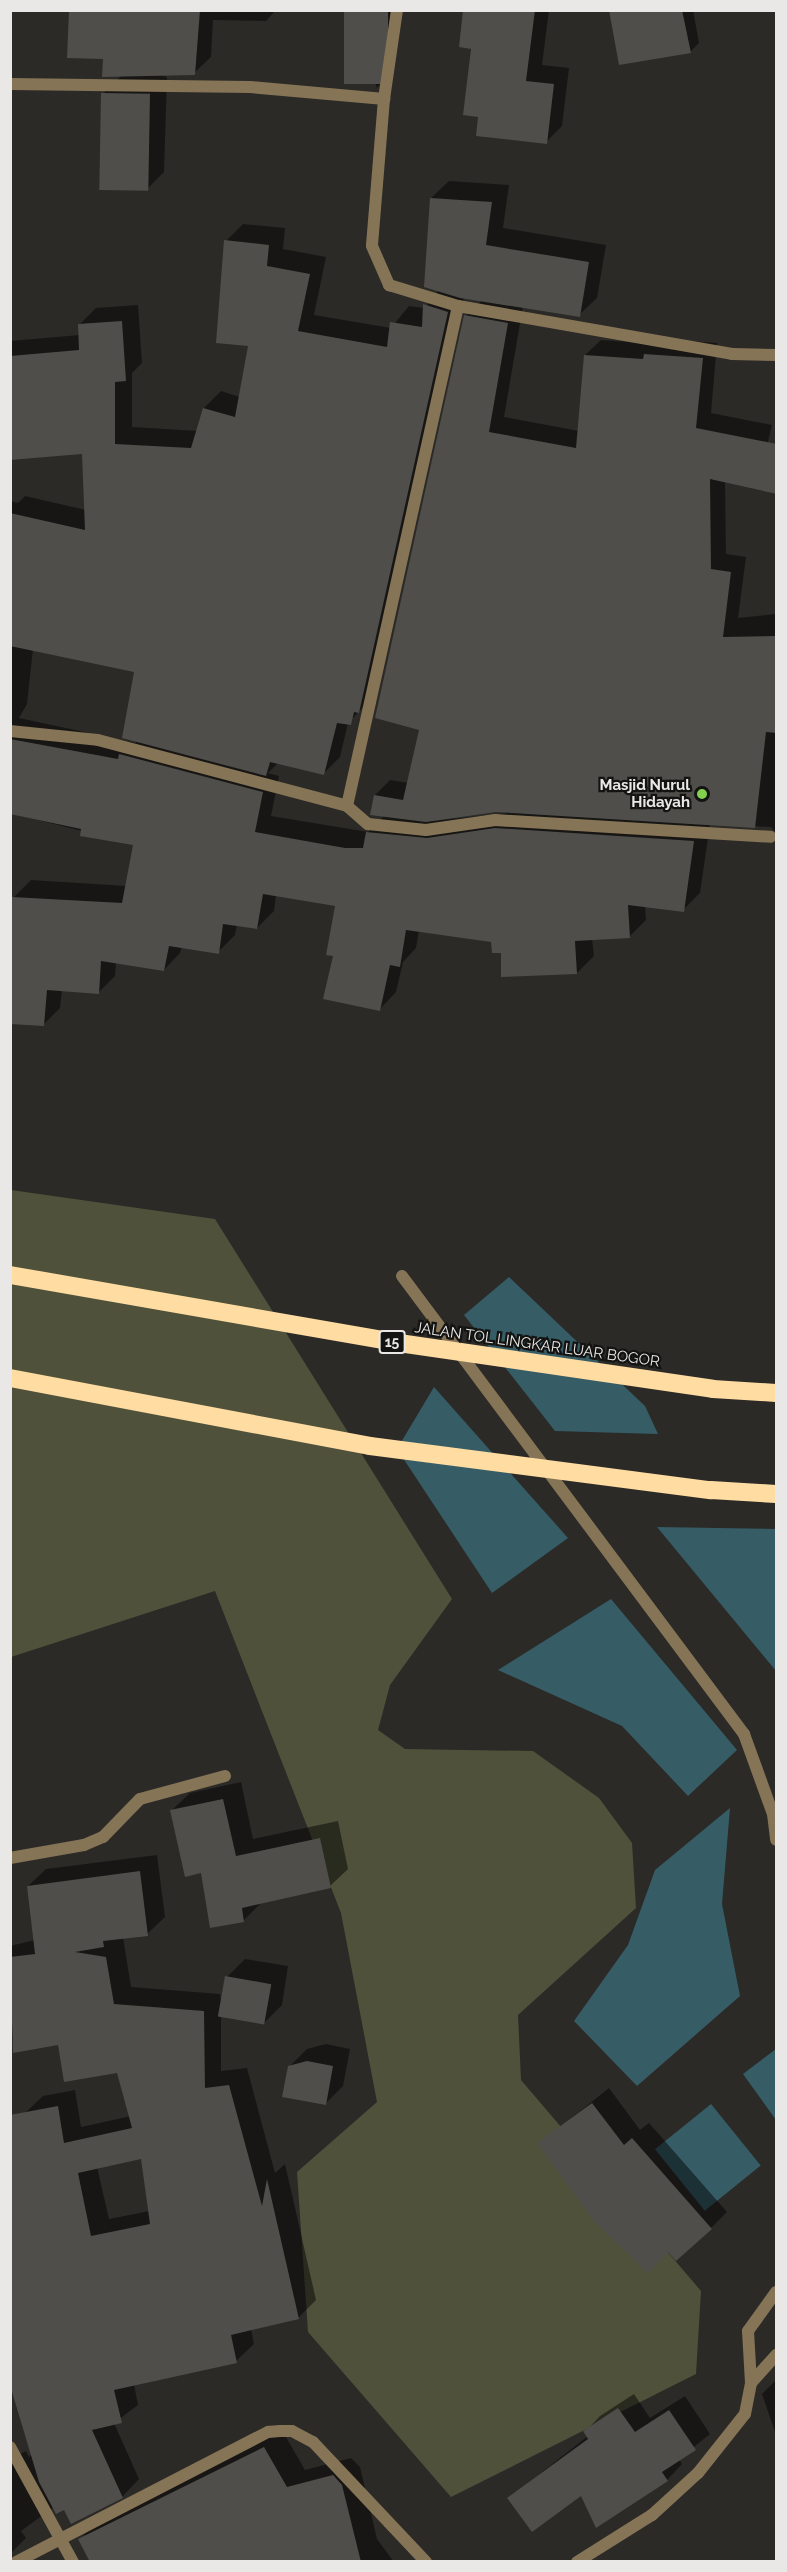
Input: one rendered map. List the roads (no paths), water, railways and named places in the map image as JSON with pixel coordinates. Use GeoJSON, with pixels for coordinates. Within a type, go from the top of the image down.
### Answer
{"type":"FeatureCollection","features":[{"type":"Feature","properties":{"kind":"highway","name":"JALAN TOL LINGKAR LUAR BOGOR"},"geometry":{"type":"LineString","coordinates":[[10,1275],[392,1342],[713,1389],[777,1393]]}},
{"type":"Feature","properties":{"kind":"highway"},"geometry":{"type":"LineString","coordinates":[[10,1378],[370,1446],[711,1490],[777,1494]]}},
{"type":"Feature","properties":{"kind":"street"},"geometry":{"type":"LineString","coordinates":[[397,10],[384,99],[372,246],[389,285],[458,306],[732,354],[777,355]]}},
{"type":"Feature","properties":{"kind":"street"},"geometry":{"type":"LineString","coordinates":[[10,84],[250,87],[384,99]]}},
{"type":"Feature","properties":{"kind":"street"},"geometry":{"type":"LineString","coordinates":[[347,806],[458,306]]}},
{"type":"Feature","properties":{"kind":"street"},"geometry":{"type":"LineString","coordinates":[[10,731],[98,740],[347,806],[368,824],[426,830],[495,820],[770,837]]}},
{"type":"Feature","properties":{"kind":"street"},"geometry":{"type":"LineString","coordinates":[[402,1276],[744,1734],[773,1814],[777,1840]]}},
{"type":"Feature","properties":{"kind":"street"},"geometry":{"type":"LineString","coordinates":[[10,1858],[84,1845],[103,1836],[126,1809],[140,1799],[225,1776]]}},
{"type":"Feature","properties":{"kind":"street"},"geometry":{"type":"LineString","coordinates":[[577,2562],[652,2515],[699,2473],[745,2414],[751,2383],[748,2331],[777,2292]]}},
{"type":"Feature","properties":{"kind":"street"},"geometry":{"type":"LineString","coordinates":[[751,2383],[777,2355]]}},
{"type":"Feature","properties":{"kind":"street"},"geometry":{"type":"LineString","coordinates":[[16,2562],[268,2432],[292,2431],[314,2442],[426,2562]]}},
{"type":"Feature","properties":{"kind":"street"},"geometry":{"type":"LineString","coordinates":[[10,2447],[73,2562]]}},
{"type":"Feature","properties":{"kind":"water"},"geometry":{"type":"Polygon","coordinates":[[[509,1277],[645,1406],[658,1434],[555,1431],[464,1315],[509,1277]]]}},
{"type":"Feature","properties":{"kind":"water"},"geometry":{"type":"Polygon","coordinates":[[[434,1387],[568,1538],[492,1593],[397,1449],[434,1387]]]}},
{"type":"Feature","properties":{"kind":"water"},"geometry":{"type":"Polygon","coordinates":[[[657,1527],[776,1529],[776,1671],[657,1527]]]}},
{"type":"Feature","properties":{"kind":"water"},"geometry":{"type":"Polygon","coordinates":[[[611,1599],[737,1750],[688,1796],[622,1726],[498,1670],[611,1599]]]}},
{"type":"Feature","properties":{"kind":"water"},"geometry":{"type":"Polygon","coordinates":[[[730,1808],[722,1904],[740,1996],[637,2086],[574,2021],[628,1945],[655,1870],[730,1808]]]}},
{"type":"Feature","properties":{"kind":"water"},"geometry":{"type":"Polygon","coordinates":[[[776,2049],[776,2120],[743,2074],[776,2049]]]}},
{"type":"Feature","properties":{"kind":"water"},"geometry":{"type":"Polygon","coordinates":[[[711,2104],[761,2165],[705,2211],[655,2149],[711,2104]]]}},
{"type":"Feature","properties":{"kind":"place","name":"Masjid Nurul Hidayah"},"geometry":{"type":"Point","coordinates":[702,794]}}]}
